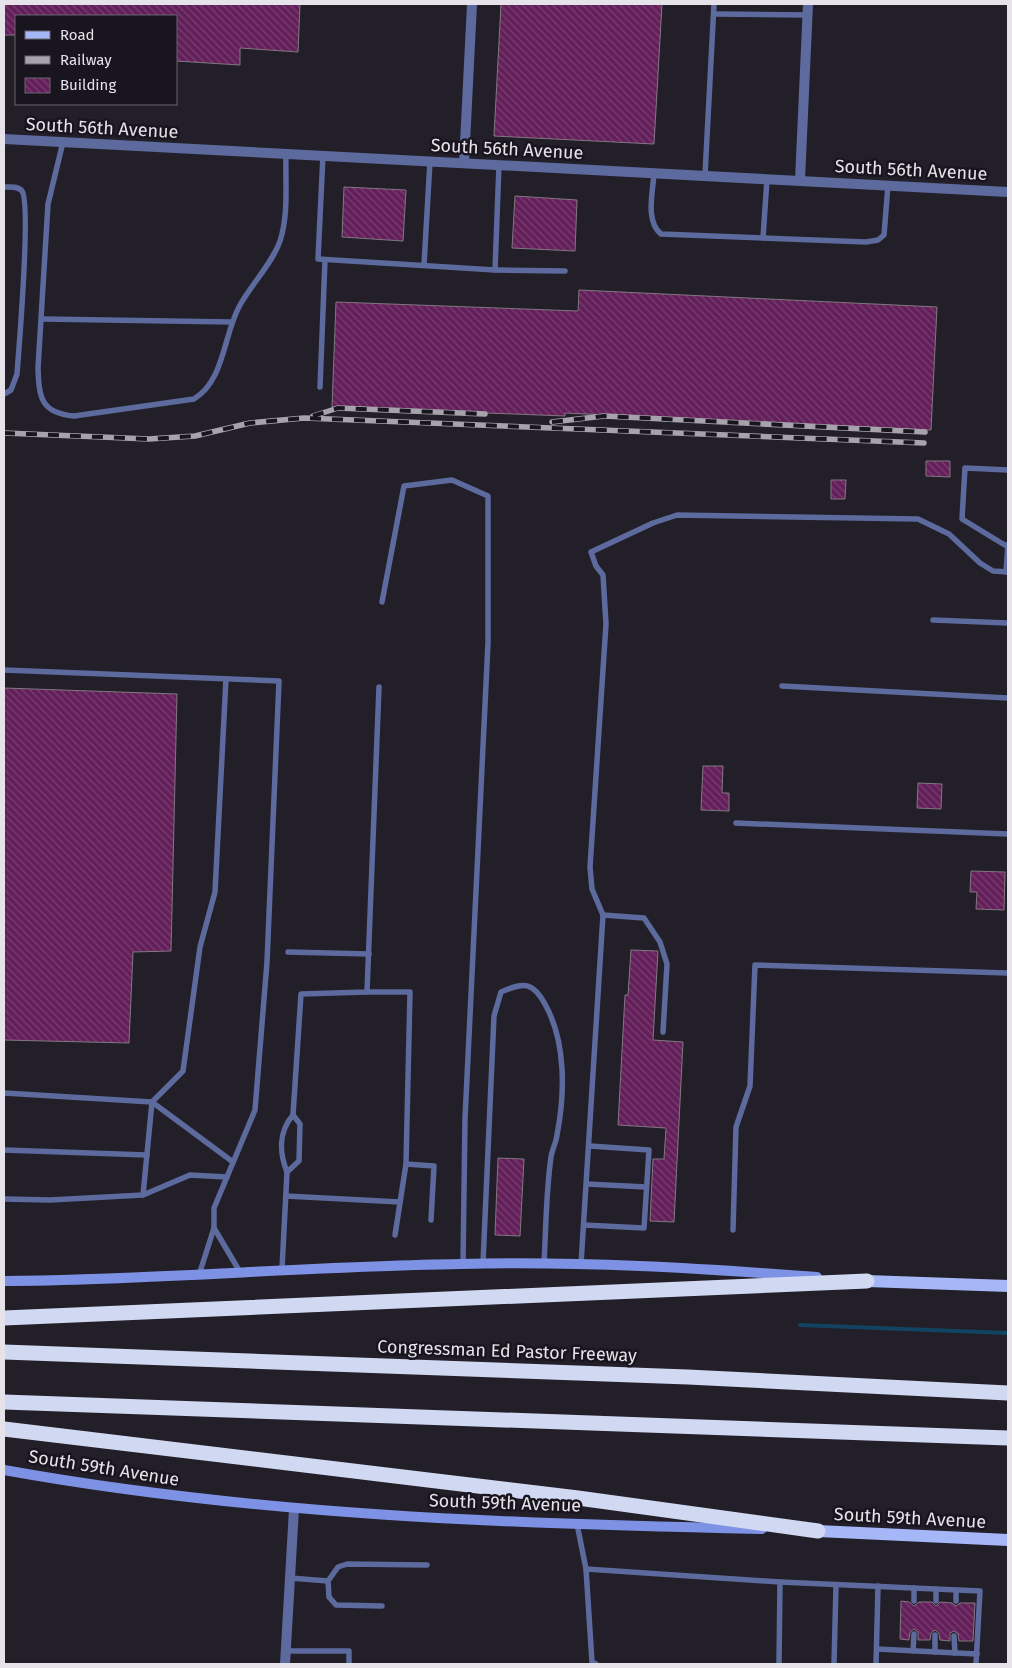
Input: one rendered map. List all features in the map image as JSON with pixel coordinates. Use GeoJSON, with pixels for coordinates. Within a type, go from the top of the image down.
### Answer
{"type":"FeatureCollection","features":[{"type":"Feature","properties":{"kind":"highway"},"geometry":{"type":"LineString","coordinates":[[4,1318],[867,1281]]}},
{"type":"Feature","properties":{"kind":"highway","name":"Congressman Ed Pastor Freeway"},"geometry":{"type":"LineString","coordinates":[[4,1352],[658,1376],[1008,1393]]}},
{"type":"Feature","properties":{"kind":"highway"},"geometry":{"type":"LineString","coordinates":[[4,1402],[1007,1438]]}},
{"type":"Feature","properties":{"kind":"highway"},"geometry":{"type":"LineString","coordinates":[[4,1429],[578,1498],[818,1531]]}},
{"type":"Feature","properties":{"kind":"main road"},"geometry":{"type":"LineString","coordinates":[[4,1281],[101,1280],[282,1270],[483,1263],[544,1263],[747,1272],[867,1281],[1008,1286]]}},
{"type":"Feature","properties":{"kind":"main road","name":"South 59th Avenue"},"geometry":{"type":"LineString","coordinates":[[4,1470],[187,1498],[294,1509],[577,1524],[818,1531],[1008,1540]]}},
{"type":"Feature","properties":{"kind":"street"},"geometry":{"type":"LineString","coordinates":[[464,163],[472,4]]}},
{"type":"Feature","properties":{"kind":"street"},"geometry":{"type":"LineString","coordinates":[[800,180],[808,4]]}},
{"type":"Feature","properties":{"kind":"street","name":"South 56th Avenue"},"geometry":{"type":"LineString","coordinates":[[4,139],[1008,192]]}},
{"type":"Feature","properties":{"kind":"street"},"geometry":{"type":"LineString","coordinates":[[285,1664],[294,1509]]}},
{"type":"Feature","properties":{"kind":"lane"},"geometry":{"type":"LineString","coordinates":[[705,175],[714,4]]}},
{"type":"Feature","properties":{"kind":"lane"},"geometry":{"type":"LineString","coordinates":[[714,14],[807,15]]}},
{"type":"Feature","properties":{"kind":"lane"},"geometry":{"type":"LineString","coordinates":[[63,142],[48,204],[38,368],[39,393],[46,406],[60,415],[74,416],[194,399],[205,392],[216,373],[239,306],[280,242],[284,224],[286,154]]}},
{"type":"Feature","properties":{"kind":"lane"},"geometry":{"type":"LineString","coordinates":[[323,156],[318,259],[495,270],[565,271]]}},
{"type":"Feature","properties":{"kind":"lane"},"geometry":{"type":"LineString","coordinates":[[424,266],[430,161]]}},
{"type":"Feature","properties":{"kind":"lane"},"geometry":{"type":"LineString","coordinates":[[495,270],[499,165]]}},
{"type":"Feature","properties":{"kind":"lane"},"geometry":{"type":"LineString","coordinates":[[654,173],[652,221],[655,229],[661,234],[866,242],[878,240],[884,235],[888,185]]}},
{"type":"Feature","properties":{"kind":"lane"},"geometry":{"type":"LineString","coordinates":[[763,238],[767,178]]}},
{"type":"Feature","properties":{"kind":"lane"},"geometry":{"type":"LineString","coordinates":[[4,187],[17,188],[22,191],[25,198],[26,224],[17,374],[11,390],[4,394]]}},
{"type":"Feature","properties":{"kind":"lane"},"geometry":{"type":"LineString","coordinates":[[320,387],[325,260]]}},
{"type":"Feature","properties":{"kind":"lane"},"geometry":{"type":"LineString","coordinates":[[42,320],[232,322]]}},
{"type":"Feature","properties":{"kind":"lane"},"geometry":{"type":"LineString","coordinates":[[1008,470],[965,468],[962,519],[1008,547]]}},
{"type":"Feature","properties":{"kind":"lane"},"geometry":{"type":"LineString","coordinates":[[382,602],[404,486],[452,480],[488,496],[488,643],[465,1119],[463,1264]]}},
{"type":"Feature","properties":{"kind":"lane"},"geometry":{"type":"LineString","coordinates":[[581,1264],[590,1146],[603,915],[592,889],[590,867],[606,624],[603,576],[596,566],[591,552],[653,523],[677,515],[918,519],[949,534],[980,563],[993,571],[1007,572],[1008,543]]}},
{"type":"Feature","properties":{"kind":"lane"},"geometry":{"type":"LineString","coordinates":[[933,620],[1008,623]]}},
{"type":"Feature","properties":{"kind":"lane"},"geometry":{"type":"LineString","coordinates":[[4,670],[279,681],[267,962],[255,1110],[214,1208],[214,1228],[199,1275]]}},
{"type":"Feature","properties":{"kind":"lane"},"geometry":{"type":"LineString","coordinates":[[143,1195],[152,1102],[183,1071],[200,946],[215,892],[226,679]]}},
{"type":"Feature","properties":{"kind":"lane"},"geometry":{"type":"LineString","coordinates":[[366,992],[379,686]]}},
{"type":"Feature","properties":{"kind":"lane"},"geometry":{"type":"LineString","coordinates":[[782,686],[1008,698]]}},
{"type":"Feature","properties":{"kind":"lane"},"geometry":{"type":"LineString","coordinates":[[736,823],[1008,834]]}},
{"type":"Feature","properties":{"kind":"lane"},"geometry":{"type":"LineString","coordinates":[[603,915],[644,918],[660,942],[667,964],[664,1032]]}},
{"type":"Feature","properties":{"kind":"lane"},"geometry":{"type":"LineString","coordinates":[[288,952],[369,954]]}},
{"type":"Feature","properties":{"kind":"lane"},"geometry":{"type":"LineString","coordinates":[[733,1230],[736,1127],[750,1086],[755,965],[1008,973]]}},
{"type":"Feature","properties":{"kind":"lane"},"geometry":{"type":"LineString","coordinates":[[483,1263],[494,1016],[501,992],[518,985],[530,986],[540,994],[557,1026],[562,1053],[560,1111],[557,1136],[551,1156],[544,1263]]}},
{"type":"Feature","properties":{"kind":"lane"},"geometry":{"type":"LineString","coordinates":[[282,1270],[287,1172],[281,1158],[283,1126],[293,1115],[301,994],[410,992],[406,1164],[395,1235]]}},
{"type":"Feature","properties":{"kind":"lane"},"geometry":{"type":"LineString","coordinates":[[4,1093],[152,1102],[233,1162]]}},
{"type":"Feature","properties":{"kind":"lane"},"geometry":{"type":"LineString","coordinates":[[287,1172],[299,1161],[300,1124],[293,1115]]}},
{"type":"Feature","properties":{"kind":"lane"},"geometry":{"type":"LineString","coordinates":[[584,1226],[644,1228],[649,1150],[590,1146]]}},
{"type":"Feature","properties":{"kind":"lane"},"geometry":{"type":"LineString","coordinates":[[4,1150],[147,1155]]}},
{"type":"Feature","properties":{"kind":"lane"},"geometry":{"type":"LineString","coordinates":[[406,1164],[434,1166],[432,1220]]}},
{"type":"Feature","properties":{"kind":"lane"},"geometry":{"type":"LineString","coordinates":[[4,1199],[50,1200],[143,1195],[190,1175],[227,1177]]}},
{"type":"Feature","properties":{"kind":"lane"},"geometry":{"type":"LineString","coordinates":[[587,1184],[646,1187]]}},
{"type":"Feature","properties":{"kind":"lane"},"geometry":{"type":"LineString","coordinates":[[286,1196],[400,1202]]}},
{"type":"Feature","properties":{"kind":"lane"},"geometry":{"type":"LineString","coordinates":[[214,1228],[240,1272]]}},
{"type":"Feature","properties":{"kind":"lane"},"geometry":{"type":"LineString","coordinates":[[577,1524],[586,1569],[592,1662],[596,1664]]}},
{"type":"Feature","properties":{"kind":"lane"},"geometry":{"type":"LineString","coordinates":[[382,1606],[336,1605],[329,1597],[328,1581],[338,1567],[347,1564],[427,1566]]}},
{"type":"Feature","properties":{"kind":"lane"},"geometry":{"type":"LineString","coordinates":[[586,1569],[780,1582],[980,1591],[976,1664]]}},
{"type":"Feature","properties":{"kind":"lane"},"geometry":{"type":"LineString","coordinates":[[290,1578],[328,1581]]}},
{"type":"Feature","properties":{"kind":"lane"},"geometry":{"type":"LineString","coordinates":[[779,1664],[780,1582]]}},
{"type":"Feature","properties":{"kind":"lane"},"geometry":{"type":"LineString","coordinates":[[834,1664],[836,1585]]}},
{"type":"Feature","properties":{"kind":"lane"},"geometry":{"type":"LineString","coordinates":[[876,1664],[878,1586]]}},
{"type":"Feature","properties":{"kind":"lane"},"geometry":{"type":"LineString","coordinates":[[914,1588],[914,1601]]}},
{"type":"Feature","properties":{"kind":"lane"},"geometry":{"type":"LineString","coordinates":[[936,1589],[936,1600]]}},
{"type":"Feature","properties":{"kind":"lane"},"geometry":{"type":"LineString","coordinates":[[956,1590],[956,1601]]}},
{"type":"Feature","properties":{"kind":"lane"},"geometry":{"type":"LineString","coordinates":[[913,1651],[914,1634]]}},
{"type":"Feature","properties":{"kind":"lane"},"geometry":{"type":"LineString","coordinates":[[935,1635],[935,1652]]}},
{"type":"Feature","properties":{"kind":"lane"},"geometry":{"type":"LineString","coordinates":[[954,1636],[955,1653]]}},
{"type":"Feature","properties":{"kind":"lane"},"geometry":{"type":"LineString","coordinates":[[877,1649],[977,1654]]}},
{"type":"Feature","properties":{"kind":"lane"},"geometry":{"type":"LineString","coordinates":[[286,1651],[349,1651],[349,1664]]}},
{"type":"Feature","properties":{"kind":"building"},"geometry":{"type":"Polygon","coordinates":[[[4,4],[300,4],[298,52],[240,48],[240,65],[178,61],[178,15],[15,15],[15,35],[4,35],[4,4]]]}},
{"type":"Feature","properties":{"kind":"building"},"geometry":{"type":"Polygon","coordinates":[[[501,4],[662,4],[654,144],[494,136],[501,4]]]}},
{"type":"Feature","properties":{"kind":"building"},"geometry":{"type":"Polygon","coordinates":[[[344,187],[406,190],[403,241],[342,237],[344,187]]]}},
{"type":"Feature","properties":{"kind":"building"},"geometry":{"type":"Polygon","coordinates":[[[515,196],[577,200],[575,251],[512,248],[515,196]]]}},
{"type":"Feature","properties":{"kind":"building"},"geometry":{"type":"Polygon","coordinates":[[[579,290],[937,307],[931,430],[565,413],[565,416],[332,407],[336,302],[578,311],[579,290]]]}},
{"type":"Feature","properties":{"kind":"building"},"geometry":{"type":"Polygon","coordinates":[[[926,461],[950,461],[950,477],[926,476],[926,461]]]}},
{"type":"Feature","properties":{"kind":"building"},"geometry":{"type":"Polygon","coordinates":[[[831,480],[846,480],[845,499],[831,499],[831,480]]]}},
{"type":"Feature","properties":{"kind":"building"},"geometry":{"type":"Polygon","coordinates":[[[4,688],[177,694],[171,951],[133,952],[129,1043],[4,1040],[4,688]]]}},
{"type":"Feature","properties":{"kind":"building"},"geometry":{"type":"Polygon","coordinates":[[[703,766],[723,766],[722,793],[729,793],[729,811],[701,810],[703,766]]]}},
{"type":"Feature","properties":{"kind":"building"},"geometry":{"type":"Polygon","coordinates":[[[918,783],[942,784],[941,809],[917,808],[918,783]]]}},
{"type":"Feature","properties":{"kind":"building"},"geometry":{"type":"Polygon","coordinates":[[[971,871],[1005,872],[1004,910],[976,909],[977,892],[970,892],[971,871]]]}},
{"type":"Feature","properties":{"kind":"building"},"geometry":{"type":"Polygon","coordinates":[[[631,950],[658,951],[653,1040],[683,1042],[674,1222],[650,1221],[653,1159],[664,1159],[666,1128],[618,1125],[625,995],[628,995],[631,950]]]}},
{"type":"Feature","properties":{"kind":"building"},"geometry":{"type":"Polygon","coordinates":[[[498,1158],[524,1159],[520,1236],[495,1235],[498,1158]]]}},
{"type":"Feature","properties":{"kind":"building"},"geometry":{"type":"Polygon","coordinates":[[[901,1601],[909,1602],[914,1606],[919,1602],[932,1602],[936,1606],[940,1602],[952,1603],[956,1606],[960,1603],[975,1603],[973,1641],[959,1641],[958,1634],[954,1631],[950,1633],[950,1641],[940,1640],[939,1633],[935,1630],[931,1633],[930,1640],[918,1640],[918,1632],[914,1629],[910,1632],[909,1640],[900,1639],[901,1601]]]}},
{"type":"Feature","properties":{"kind":"waterway"},"geometry":{"type":"LineString","coordinates":[[800,1325],[1008,1333]]}},
{"type":"Feature","properties":{"kind":"railway"},"geometry":{"type":"LineString","coordinates":[[313,416],[338,408],[485,414]]}},
{"type":"Feature","properties":{"kind":"railway"},"geometry":{"type":"LineString","coordinates":[[552,422],[604,416],[925,432]]}},
{"type":"Feature","properties":{"kind":"railway"},"geometry":{"type":"LineString","coordinates":[[4,433],[149,439],[195,436],[250,423],[304,418],[924,443]]}}]}
